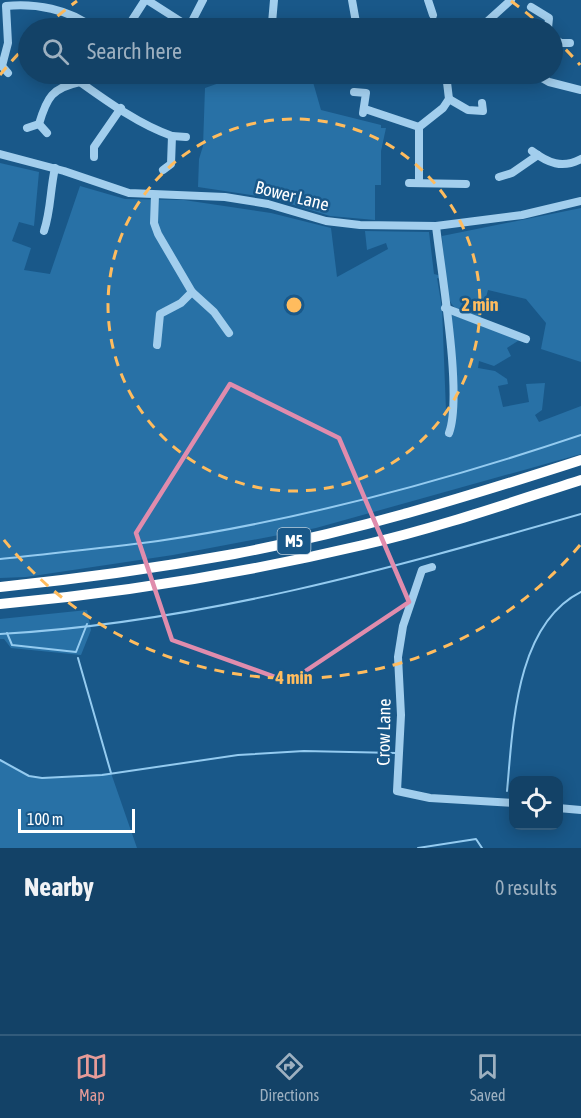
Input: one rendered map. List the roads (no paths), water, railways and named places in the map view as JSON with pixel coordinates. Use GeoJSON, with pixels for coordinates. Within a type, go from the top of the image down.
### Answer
{"type":"FeatureCollection","features":[{"type":"Feature","properties":{"kind":"highway","name":"M5"},"geometry":{"type":"LineString","coordinates":[[0,587],[73,580],[235,554],[368,524],[478,494],[581,460]]}},
{"type":"Feature","properties":{"kind":"highway","name":"M5"},"geometry":{"type":"LineString","coordinates":[[0,604],[151,586],[365,545],[486,511],[581,480]]}},
{"type":"Feature","properties":{"kind":"street"},"geometry":{"type":"LineString","coordinates":[[134,18],[146,0],[174,18]]}},
{"type":"Feature","properties":{"kind":"street"},"geometry":{"type":"LineString","coordinates":[[195,18],[203,0]]}},
{"type":"Feature","properties":{"kind":"street"},"geometry":{"type":"LineString","coordinates":[[272,18],[274,0]]}},
{"type":"Feature","properties":{"kind":"street"},"geometry":{"type":"LineString","coordinates":[[352,0],[355,18]]}},
{"type":"Feature","properties":{"kind":"street"},"geometry":{"type":"LineString","coordinates":[[428,0],[433,15]]}},
{"type":"Feature","properties":{"kind":"street"},"geometry":{"type":"LineString","coordinates":[[491,18],[511,0]]}},
{"type":"Feature","properties":{"kind":"street"},"geometry":{"type":"LineString","coordinates":[[8,73],[1,67],[8,43],[3,6],[54,9],[77,18]]}},
{"type":"Feature","properties":{"kind":"street"},"geometry":{"type":"LineString","coordinates":[[531,8],[549,18]]}},
{"type":"Feature","properties":{"kind":"street"},"geometry":{"type":"LineString","coordinates":[[563,42],[568,45]]}},
{"type":"Feature","properties":{"kind":"street"},"geometry":{"type":"LineString","coordinates":[[27,128],[39,124],[52,92],[72,84]]}},
{"type":"Feature","properties":{"kind":"street"},"geometry":{"type":"LineString","coordinates":[[83,84],[151,129],[172,136],[186,136]]}},
{"type":"Feature","properties":{"kind":"street"},"geometry":{"type":"LineString","coordinates":[[419,127],[443,108],[449,99],[447,84]]}},
{"type":"Feature","properties":{"kind":"street"},"geometry":{"type":"LineString","coordinates":[[557,84],[581,90]]}},
{"type":"Feature","properties":{"kind":"street"},"geometry":{"type":"LineString","coordinates":[[354,92],[366,93],[363,114],[373,116],[378,113],[419,127]]}},
{"type":"Feature","properties":{"kind":"street"},"geometry":{"type":"LineString","coordinates":[[449,99],[468,110],[485,108]]}},
{"type":"Feature","properties":{"kind":"street"},"geometry":{"type":"LineString","coordinates":[[94,157],[90,147],[121,108]]}},
{"type":"Feature","properties":{"kind":"street"},"geometry":{"type":"LineString","coordinates":[[39,124],[47,133]]}},
{"type":"Feature","properties":{"kind":"street"},"geometry":{"type":"LineString","coordinates":[[419,127],[419,183]]}},
{"type":"Feature","properties":{"kind":"street"},"geometry":{"type":"LineString","coordinates":[[163,170],[175,164],[172,136]]}},
{"type":"Feature","properties":{"kind":"street"},"geometry":{"type":"LineString","coordinates":[[500,177],[512,173],[535,153],[546,162],[563,165],[581,159]]}},
{"type":"Feature","properties":{"kind":"street","name":"Bower Lane"},"geometry":{"type":"LineString","coordinates":[[0,154],[55,168],[129,193],[199,194],[245,200],[337,222],[399,227],[436,226],[522,215],[581,201]]}},
{"type":"Feature","properties":{"kind":"street"},"geometry":{"type":"LineString","coordinates":[[44,231],[51,209],[50,190],[55,168]]}},
{"type":"Feature","properties":{"kind":"street"},"geometry":{"type":"LineString","coordinates":[[409,183],[466,184]]}},
{"type":"Feature","properties":{"kind":"street"},"geometry":{"type":"LineString","coordinates":[[155,195],[154,223],[158,234],[192,292],[214,312],[229,333]]}},
{"type":"Feature","properties":{"kind":"street"},"geometry":{"type":"LineString","coordinates":[[436,226],[453,395],[452,424],[449,433]]}},
{"type":"Feature","properties":{"kind":"street"},"geometry":{"type":"LineString","coordinates":[[157,345],[160,314],[181,303],[192,292]]}},
{"type":"Feature","properties":{"kind":"street"},"geometry":{"type":"LineString","coordinates":[[445,308],[526,339]]}},
{"type":"Feature","properties":{"kind":"street","name":"Crow Lane"},"geometry":{"type":"LineString","coordinates":[[432,567],[422,570],[401,636],[398,657],[401,715],[397,791],[430,798],[509,803]]}},
{"type":"Feature","properties":{"kind":"street"},"geometry":{"type":"LineString","coordinates":[[563,808],[581,810]]}},
{"type":"Feature","properties":{"kind":"waterway"},"geometry":{"type":"LineString","coordinates":[[0,559],[158,541],[265,522],[425,483],[581,435]]}},
{"type":"Feature","properties":{"kind":"waterway"},"geometry":{"type":"LineString","coordinates":[[0,634],[74,628],[148,618],[294,590],[438,554],[581,514]]}},
{"type":"Feature","properties":{"kind":"waterway"},"geometry":{"type":"LineString","coordinates":[[507,791],[516,709],[530,653],[542,628],[559,607],[581,592]]}},
{"type":"Feature","properties":{"kind":"waterway"},"geometry":{"type":"LineString","coordinates":[[7,633],[12,645],[76,652],[87,624]]}},
{"type":"Feature","properties":{"kind":"waterway"},"geometry":{"type":"LineString","coordinates":[[78,658],[111,773]]}},
{"type":"Feature","properties":{"kind":"waterway"},"geometry":{"type":"LineString","coordinates":[[0,760],[29,776],[42,778],[102,775],[238,755],[304,751],[396,753]]}},
{"type":"Feature","properties":{"kind":"waterway"},"geometry":{"type":"LineString","coordinates":[[418,848],[476,839],[482,848]]}}]}
